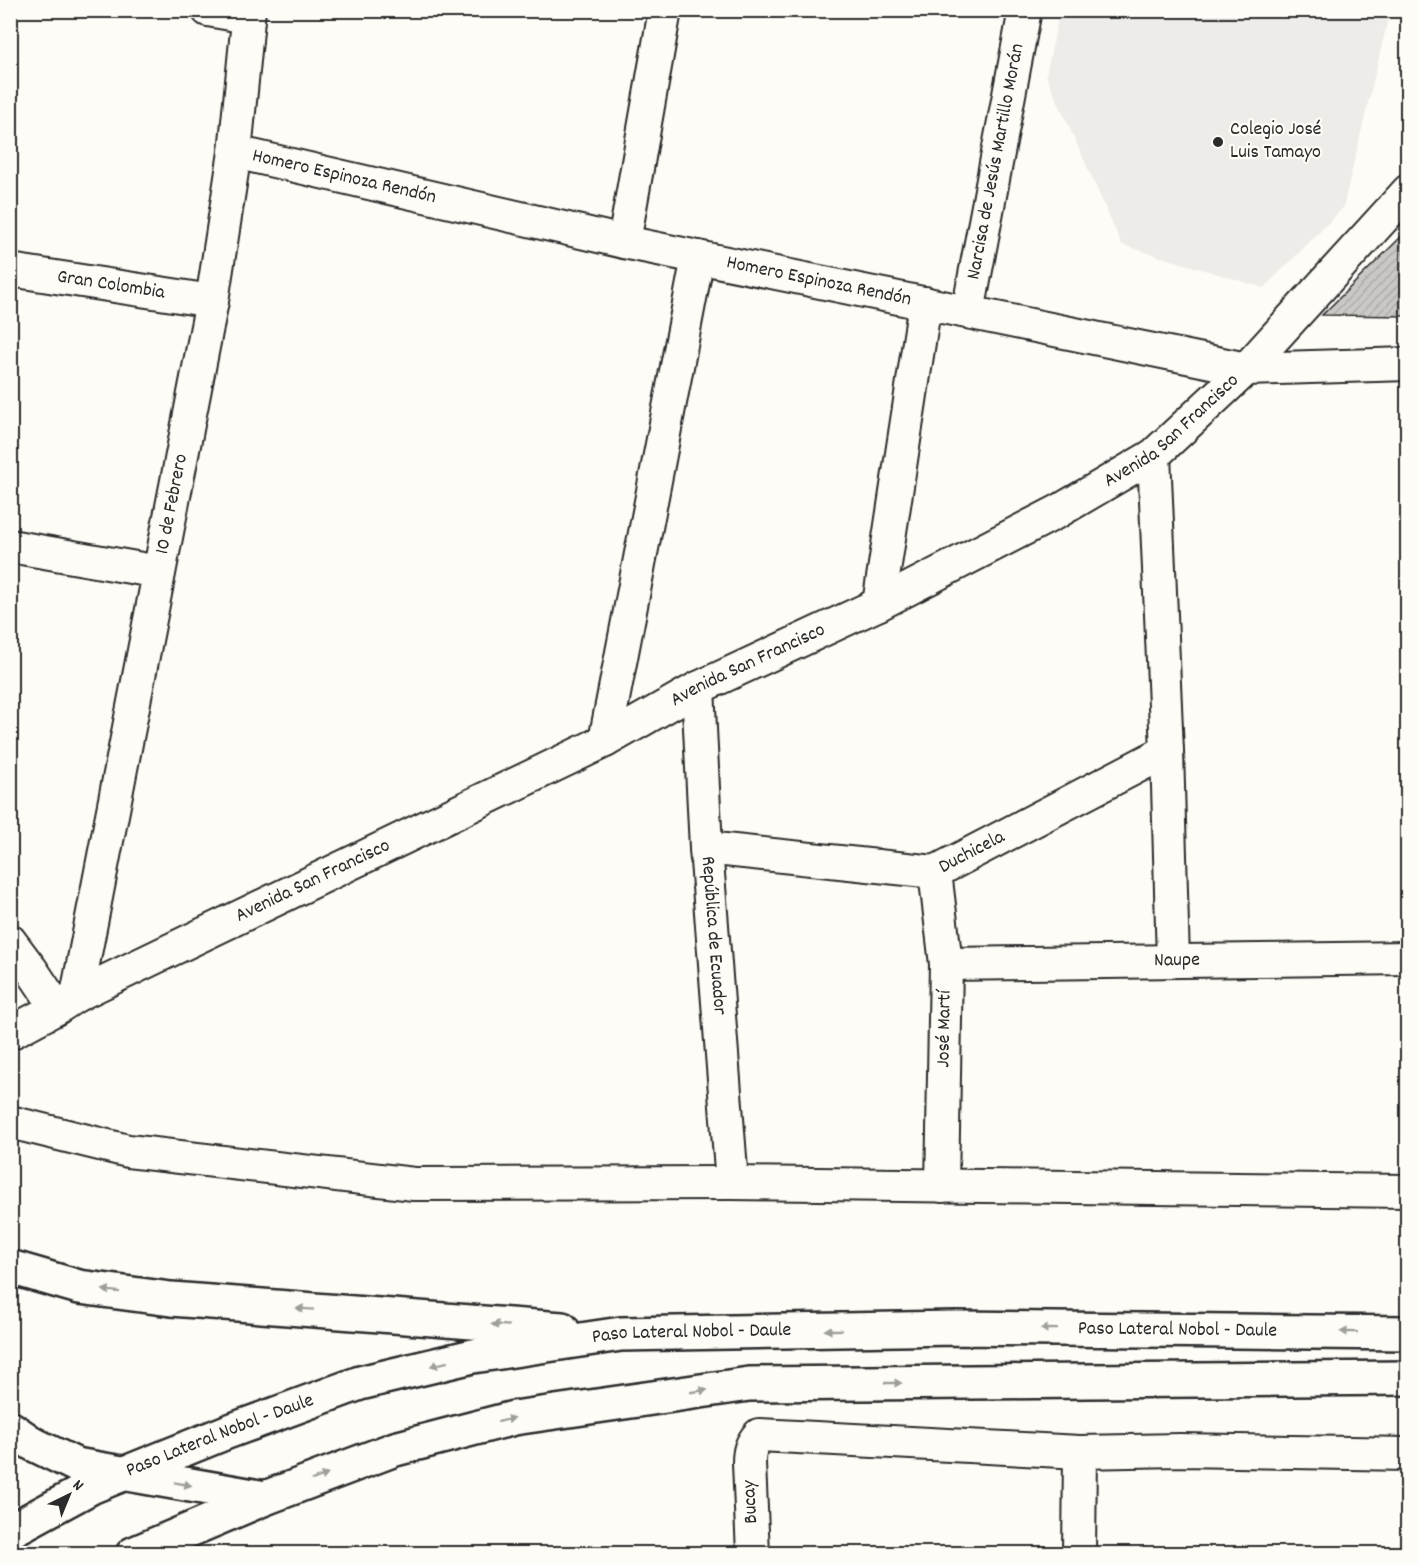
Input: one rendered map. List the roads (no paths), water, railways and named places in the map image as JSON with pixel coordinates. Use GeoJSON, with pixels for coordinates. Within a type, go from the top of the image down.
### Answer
{"type":"FeatureCollection","features":[{"type":"Feature","properties":{"kind":"main road"},"geometry":{"type":"LineString","coordinates":[[10,1267],[79,1287],[171,1299],[621,1334]]}},
{"type":"Feature","properties":{"kind":"main road","name":"Paso Lateral Nobol - Daule"},"geometry":{"type":"LineString","coordinates":[[10,1531],[90,1487],[227,1432],[360,1383],[473,1356],[621,1334],[956,1328],[1407,1333]]}},
{"type":"Feature","properties":{"kind":"main road"},"geometry":{"type":"LineString","coordinates":[[133,1554],[265,1497],[395,1449],[514,1418],[748,1384],[1407,1378]]}},
{"type":"Feature","properties":{"kind":"main road"},"geometry":{"type":"LineString","coordinates":[[10,1428],[33,1444],[76,1466],[265,1497]]}},
{"type":"Feature","properties":{"kind":"street"},"geometry":{"type":"LineString","coordinates":[[208,10],[249,14]]}},
{"type":"Feature","properties":{"kind":"street"},"geometry":{"type":"LineString","coordinates":[[624,242],[666,10]]}},
{"type":"Feature","properties":{"kind":"street","name":"Narcisa de Jesús Martillo Morán"},"geometry":{"type":"LineString","coordinates":[[968,312],[1025,10]]}},
{"type":"Feature","properties":{"kind":"street","name":"10 de Febrero"},"geometry":{"type":"LineString","coordinates":[[67,1002],[159,572],[212,301],[235,152],[249,14]]}},
{"type":"Feature","properties":{"kind":"street","name":"Homero Espinoza Rendón"},"geometry":{"type":"LineString","coordinates":[[235,152],[624,242],[1245,369],[1407,364]]}},
{"type":"Feature","properties":{"kind":"street","name":"Avenida San Francisco"},"geometry":{"type":"LineString","coordinates":[[10,1033],[67,1002],[605,741],[698,688],[879,604],[1059,511],[1154,455],[1245,369],[1407,191]]}},
{"type":"Feature","properties":{"kind":"street"},"geometry":{"type":"LineString","coordinates":[[605,741],[698,257]]}},
{"type":"Feature","properties":{"kind":"street","name":"Gran Colombia"},"geometry":{"type":"LineString","coordinates":[[10,270],[212,301]]}},
{"type":"Feature","properties":{"kind":"street"},"geometry":{"type":"LineString","coordinates":[[879,604],[926,303]]}},
{"type":"Feature","properties":{"kind":"street"},"geometry":{"type":"LineString","coordinates":[[1154,455],[1167,743],[1173,961]]}},
{"type":"Feature","properties":{"kind":"street"},"geometry":{"type":"LineString","coordinates":[[10,546],[159,572]]}},
{"type":"Feature","properties":{"kind":"street","name":"República de Ecuador"},"geometry":{"type":"LineString","coordinates":[[698,688],[705,848],[732,1183]]}},
{"type":"Feature","properties":{"kind":"street","name":"Duchicela"},"geometry":{"type":"LineString","coordinates":[[705,848],[935,872],[1167,743]]}},
{"type":"Feature","properties":{"kind":"street","name":"José Martí"},"geometry":{"type":"LineString","coordinates":[[935,872],[946,964],[942,1186]]}},
{"type":"Feature","properties":{"kind":"street"},"geometry":{"type":"LineString","coordinates":[[10,941],[31,969],[67,1002]]}},
{"type":"Feature","properties":{"kind":"street","name":"Naupe"},"geometry":{"type":"LineString","coordinates":[[946,964],[1407,958]]}},
{"type":"Feature","properties":{"kind":"street"},"geometry":{"type":"LineString","coordinates":[[10,1122],[128,1151],[414,1184],[732,1183],[1407,1191]]}},
{"type":"Feature","properties":{"kind":"street","name":"Bucay"},"geometry":{"type":"LineString","coordinates":[[753,1554],[749,1463],[753,1441],[759,1435],[1080,1452]]}},
{"type":"Feature","properties":{"kind":"street"},"geometry":{"type":"LineString","coordinates":[[1079,1554],[1080,1452],[1180,1450],[1407,1454]]}},
{"type":"Feature","properties":{"kind":"place","name":"Colegio José Luis Tamayo"},"geometry":{"type":"Point","coordinates":[1218,142]}}]}
